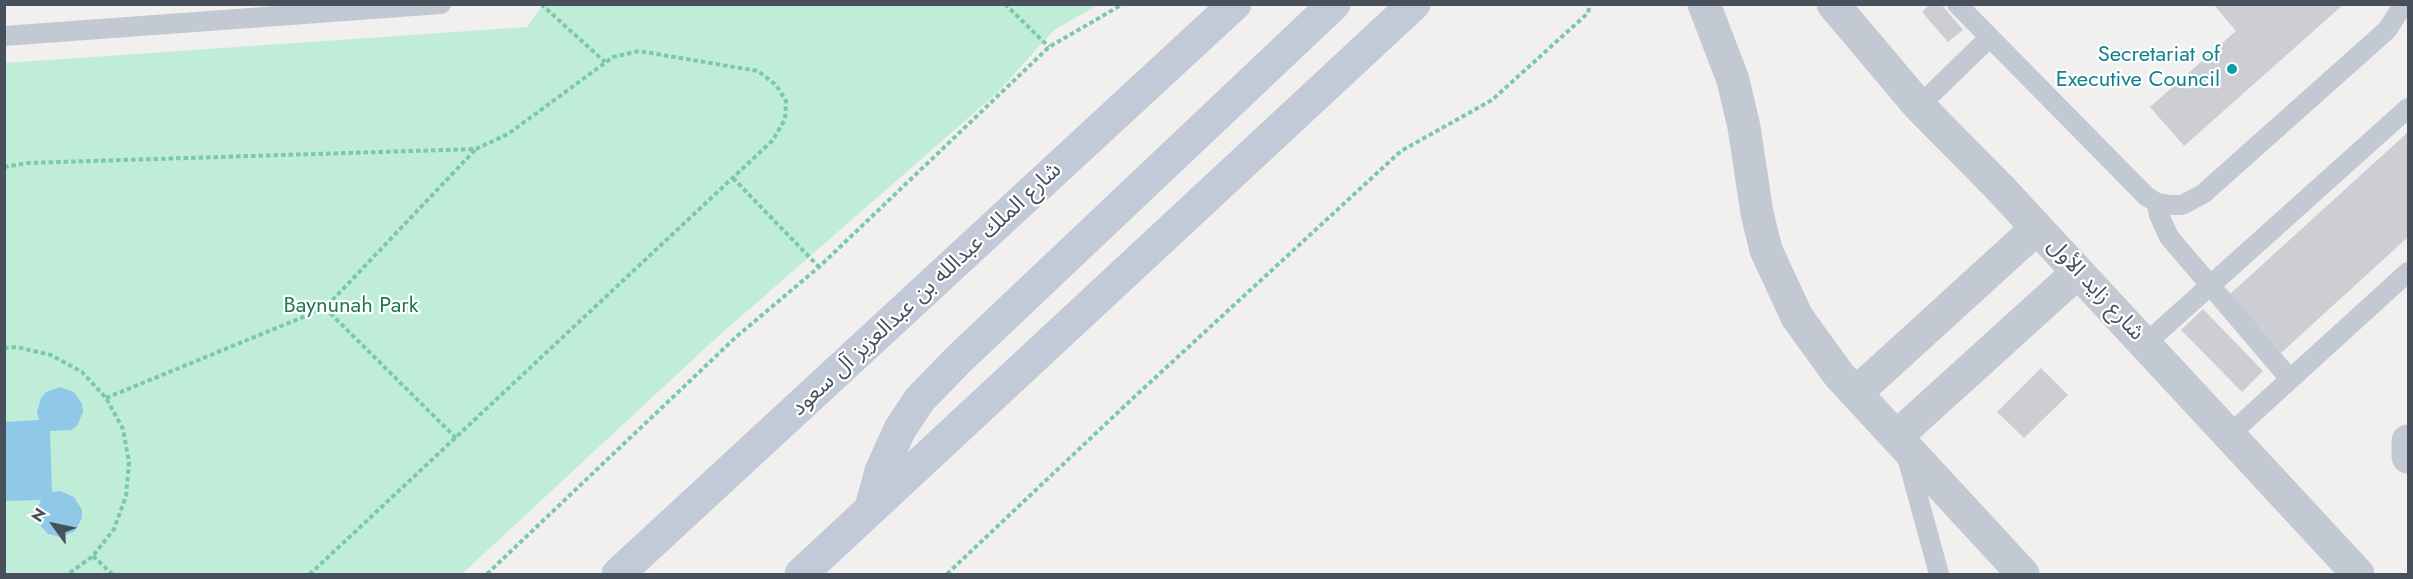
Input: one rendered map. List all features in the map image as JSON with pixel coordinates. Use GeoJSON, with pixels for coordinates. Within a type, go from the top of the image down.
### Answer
{"type":"FeatureCollection","features":[{"type":"Feature","properties":{"kind":"main road","name":"شارع الملك عبدالله بن عبدالعزيز آل سعود"},"geometry":{"type":"LineString","coordinates":[[618,574],[1235,4]]}},
{"type":"Feature","properties":{"kind":"main road"},"geometry":{"type":"LineString","coordinates":[[870,510],[881,471],[900,429],[920,399],[960,358],[1334,4]]}},
{"type":"Feature","properties":{"kind":"main road"},"geometry":{"type":"LineString","coordinates":[[801,574],[1414,4]]}},
{"type":"Feature","properties":{"kind":"street"},"geometry":{"type":"LineString","coordinates":[[1704,4],[1733,80],[1744,127],[1757,213],[1770,259],[1797,317],[1816,347],[1856,393],[2023,574]]}},
{"type":"Feature","properties":{"kind":"street","name":"شارع زايد الأول"},"geometry":{"type":"LineString","coordinates":[[1833,4],[1918,106],[2037,228],[2358,574]]}},
{"type":"Feature","properties":{"kind":"street"},"geometry":{"type":"LineString","coordinates":[[1856,393],[2037,228]]}},
{"type":"Feature","properties":{"kind":"street"},"geometry":{"type":"LineString","coordinates":[[1900,442],[2078,272]]}},
{"type":"Feature","properties":{"kind":"street"},"geometry":{"type":"LineString","coordinates":[[2409,441],[2409,457]]}},
{"type":"Feature","properties":{"kind":"lane"},"geometry":{"type":"LineString","coordinates":[[4,36],[441,4]]}},
{"type":"Feature","properties":{"kind":"lane"},"geometry":{"type":"LineString","coordinates":[[1957,4],[2146,196],[2157,203],[2182,205],[2203,194],[2388,30],[2404,4]]}},
{"type":"Feature","properties":{"kind":"lane"},"geometry":{"type":"LineString","coordinates":[[1918,106],[1989,38]]}},
{"type":"Feature","properties":{"kind":"lane"},"geometry":{"type":"LineString","coordinates":[[2145,344],[2409,108]]}},
{"type":"Feature","properties":{"kind":"lane"},"geometry":{"type":"LineString","coordinates":[[2157,203],[2159,215],[2169,237],[2290,379]]}},
{"type":"Feature","properties":{"kind":"lane"},"geometry":{"type":"LineString","coordinates":[[2229,435],[2409,272]]}},
{"type":"Feature","properties":{"kind":"lane"},"geometry":{"type":"LineString","coordinates":[[1900,442],[1940,574]]}},
{"type":"Feature","properties":{"kind":"path"},"geometry":{"type":"LineString","coordinates":[[541,4],[605,63]]}},
{"type":"Feature","properties":{"kind":"path"},"geometry":{"type":"LineString","coordinates":[[1005,4],[1049,47]]}},
{"type":"Feature","properties":{"kind":"path"},"geometry":{"type":"LineString","coordinates":[[487,574],[736,338],[819,267],[1049,47],[1123,4]]}},
{"type":"Feature","properties":{"kind":"path"},"geometry":{"type":"LineString","coordinates":[[947,574],[1096,432],[1401,151],[1492,100],[1588,13],[1590,4]]}},
{"type":"Feature","properties":{"kind":"path"},"geometry":{"type":"LineString","coordinates":[[106,398],[325,308],[476,149],[508,134],[613,57],[639,51],[758,71],[777,85],[786,101],[784,119],[773,140],[310,574]]}},
{"type":"Feature","properties":{"kind":"path"},"geometry":{"type":"LineString","coordinates":[[4,167],[27,163],[476,149]]}},
{"type":"Feature","properties":{"kind":"path"},"geometry":{"type":"LineString","coordinates":[[733,178],[819,267]]}},
{"type":"Feature","properties":{"kind":"path"},"geometry":{"type":"LineString","coordinates":[[325,308],[456,438]]}},
{"type":"Feature","properties":{"kind":"path"},"geometry":{"type":"LineString","coordinates":[[4,348],[16,347],[51,355],[82,372],[106,398],[123,429],[129,462],[127,485],[126,496],[114,529],[93,556],[68,574]]}},
{"type":"Feature","properties":{"kind":"path"},"geometry":{"type":"LineString","coordinates":[[93,556],[112,574]]}},
{"type":"Feature","properties":{"kind":"green space","name":"Baynunah Park"},"geometry":{"type":"Polygon","coordinates":[[[543,5],[1098,5],[1054,30],[997,93],[714,340],[462,574],[5,574],[5,63],[527,27],[543,5]]]}},
{"type":"Feature","properties":{"kind":"water"},"geometry":{"type":"Polygon","coordinates":[[[60,387],[74,392],[82,404],[83,412],[77,426],[71,430],[50,431],[52,492],[60,491],[74,497],[82,510],[82,518],[75,531],[61,537],[48,534],[38,523],[37,509],[41,500],[4,501],[5,422],[39,420],[37,412],[41,398],[46,392],[60,387]]]}},
{"type":"Feature","properties":{"kind":"building"},"geometry":{"type":"Polygon","coordinates":[[[1930,4],[1941,4],[1963,30],[1948,42],[1922,12],[1930,4]]]}},
{"type":"Feature","properties":{"kind":"building","name":"Secretariat of Executive Council"},"geometry":{"type":"Polygon","coordinates":[[[2213,4],[2344,4],[2184,146],[2150,107],[2236,31],[2213,4]]]}},
{"type":"Feature","properties":{"kind":"building"},"geometry":{"type":"Polygon","coordinates":[[[2408,132],[2408,237],[2281,353],[2229,295],[2408,132]]]}},
{"type":"Feature","properties":{"kind":"building"},"geometry":{"type":"Polygon","coordinates":[[[2203,309],[2263,371],[2242,392],[2181,330],[2203,309]]]}},
{"type":"Feature","properties":{"kind":"building"},"geometry":{"type":"Polygon","coordinates":[[[2041,368],[2068,395],[2024,438],[1997,412],[2041,368]]]}},
{"type":"Feature","properties":{"kind":"place","name":"Secretariat of Executive Council"},"geometry":{"type":"Point","coordinates":[2232,69]}}]}
